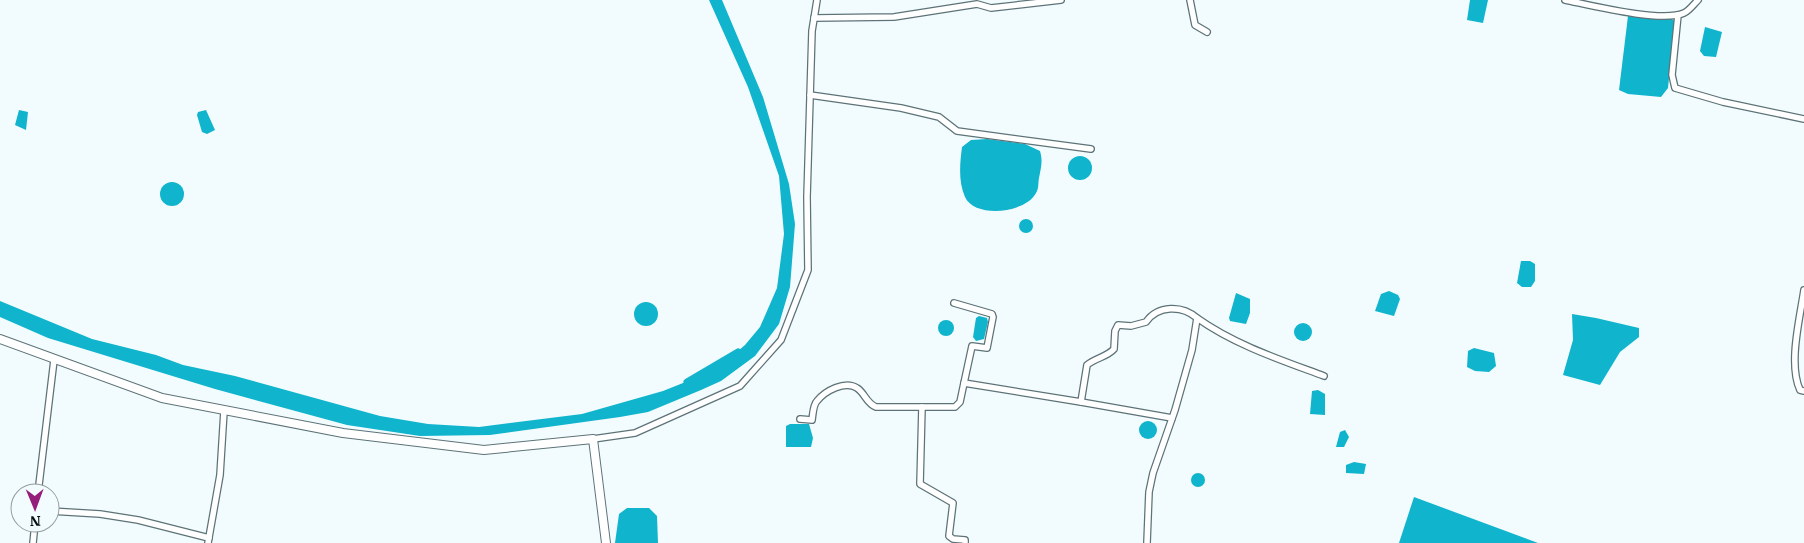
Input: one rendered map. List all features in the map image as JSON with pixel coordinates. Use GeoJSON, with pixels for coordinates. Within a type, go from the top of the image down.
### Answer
{"type":"FeatureCollection","features":[{"type":"Feature","properties":{"kind":"main road"},"geometry":{"type":"LineString","coordinates":[[0,339],[162,398],[343,433],[484,450],[593,439],[606,543]]}},
{"type":"Feature","properties":{"kind":"street"},"geometry":{"type":"LineString","coordinates":[[593,439],[635,432],[740,386],[781,340],[808,270],[807,198],[810,95],[814,18],[817,0]]}},
{"type":"Feature","properties":{"kind":"street"},"geometry":{"type":"LineString","coordinates":[[814,18],[894,17],[977,4],[991,8],[1061,0]]}},
{"type":"Feature","properties":{"kind":"street"},"geometry":{"type":"LineString","coordinates":[[1190,0],[1195,25],[1207,32]]}},
{"type":"Feature","properties":{"kind":"street"},"geometry":{"type":"LineString","coordinates":[[1564,0],[1616,11],[1678,15],[1686,13],[1698,0]]}},
{"type":"Feature","properties":{"kind":"street"},"geometry":{"type":"LineString","coordinates":[[1678,15],[1672,81],[1675,88],[1723,102],[1804,118]]}},
{"type":"Feature","properties":{"kind":"street"},"geometry":{"type":"LineString","coordinates":[[810,95],[901,108],[939,117],[957,131],[1091,149]]}},
{"type":"Feature","properties":{"kind":"street"},"geometry":{"type":"LineString","coordinates":[[1804,290],[1797,333],[1795,378],[1800,390],[1804,391]]}},
{"type":"Feature","properties":{"kind":"street"},"geometry":{"type":"LineString","coordinates":[[800,420],[812,420],[815,402],[828,392],[847,385],[857,388],[868,404],[876,407],[955,408],[960,402],[972,346],[987,348],[993,317],[992,314],[954,303]]}},
{"type":"Feature","properties":{"kind":"street"},"geometry":{"type":"LineString","coordinates":[[1081,402],[1087,365],[1095,358],[1110,354],[1114,350],[1115,331],[1118,325],[1131,326],[1146,322],[1152,314],[1160,309],[1190,311],[1208,326],[1289,364],[1324,376]]}},
{"type":"Feature","properties":{"kind":"street"},"geometry":{"type":"LineString","coordinates":[[1147,543],[1149,492],[1153,473],[1192,350],[1197,318]]}},
{"type":"Feature","properties":{"kind":"street"},"geometry":{"type":"LineString","coordinates":[[39,483],[54,360]]}},
{"type":"Feature","properties":{"kind":"street"},"geometry":{"type":"LineString","coordinates":[[964,383],[1172,418]]}},
{"type":"Feature","properties":{"kind":"street"},"geometry":{"type":"LineString","coordinates":[[922,407],[920,484],[953,503],[949,536],[953,539],[965,540],[965,543]]}},
{"type":"Feature","properties":{"kind":"street"},"geometry":{"type":"LineString","coordinates":[[60,512],[100,514],[138,520],[209,540],[220,475],[224,411]]}},
{"type":"Feature","properties":{"kind":"water"},"geometry":{"type":"Polygon","coordinates":[[[709,0],[722,0],[763,97],[789,184],[795,224],[790,287],[779,324],[755,356],[721,381],[701,390],[648,412],[620,417],[490,435],[420,436],[347,425],[215,389],[48,338],[0,317],[0,301],[92,339],[156,355],[183,365],[235,376],[380,416],[428,424],[479,427],[582,414],[663,391],[698,377],[724,363],[745,345],[760,327],[777,288],[784,234],[779,176],[748,87],[709,0]]]}},
{"type":"Feature","properties":{"kind":"water"},"geometry":{"type":"Polygon","coordinates":[[[1470,0],[1488,0],[1483,23],[1467,20],[1470,0]]]}},
{"type":"Feature","properties":{"kind":"water"},"geometry":{"type":"Polygon","coordinates":[[[1628,16],[1670,18],[1675,21],[1668,88],[1661,97],[1628,94],[1619,90],[1628,16]]]}},
{"type":"Feature","properties":{"kind":"water"},"geometry":{"type":"Polygon","coordinates":[[[1705,27],[1722,32],[1716,57],[1704,56],[1700,51],[1705,27]]]}},
{"type":"Feature","properties":{"kind":"water"},"geometry":{"type":"Polygon","coordinates":[[[19,110],[28,112],[26,130],[15,125],[19,110]]]}},
{"type":"Feature","properties":{"kind":"water"},"geometry":{"type":"Polygon","coordinates":[[[206,110],[215,130],[207,134],[202,132],[197,115],[198,112],[206,110]]]}},
{"type":"Feature","properties":{"kind":"water"},"geometry":{"type":"Polygon","coordinates":[[[987,139],[1025,144],[1040,151],[1041,165],[1038,190],[1030,200],[1022,205],[1012,209],[989,211],[971,204],[965,197],[960,178],[962,147],[971,140],[987,139]]]}},
{"type":"Feature","properties":{"kind":"water"},"geometry":{"type":"Polygon","coordinates":[[[1080,156],[1088,160],[1092,168],[1088,176],[1080,180],[1072,176],[1068,168],[1072,160],[1080,156]]]}},
{"type":"Feature","properties":{"kind":"water"},"geometry":{"type":"Polygon","coordinates":[[[172,182],[180,186],[184,194],[180,202],[172,206],[164,202],[160,194],[164,186],[172,182]]]}},
{"type":"Feature","properties":{"kind":"water"},"geometry":{"type":"Polygon","coordinates":[[[1023,219],[1029,219],[1033,226],[1029,233],[1023,233],[1019,229],[1019,223],[1023,219]]]}},
{"type":"Feature","properties":{"kind":"water"},"geometry":{"type":"Polygon","coordinates":[[[1521,261],[1530,261],[1535,264],[1535,281],[1531,287],[1522,287],[1517,283],[1521,261]]]}},
{"type":"Feature","properties":{"kind":"water"},"geometry":{"type":"Polygon","coordinates":[[[1389,291],[1398,295],[1400,299],[1394,316],[1375,311],[1381,294],[1389,291]]]}},
{"type":"Feature","properties":{"kind":"water"},"geometry":{"type":"Polygon","coordinates":[[[1236,293],[1250,299],[1250,313],[1246,324],[1230,321],[1229,318],[1236,293]]]}},
{"type":"Feature","properties":{"kind":"water"},"geometry":{"type":"Polygon","coordinates":[[[646,302],[655,305],[658,314],[655,323],[646,326],[637,323],[634,314],[637,305],[646,302]]]}},
{"type":"Feature","properties":{"kind":"water"},"geometry":{"type":"Polygon","coordinates":[[[1572,314],[1639,328],[1639,337],[1620,352],[1600,385],[1563,375],[1573,340],[1572,314]]]}},
{"type":"Feature","properties":{"kind":"water"},"geometry":{"type":"Polygon","coordinates":[[[979,316],[987,318],[988,322],[984,339],[976,341],[973,337],[976,318],[979,316]]]}},
{"type":"Feature","properties":{"kind":"water"},"geometry":{"type":"Polygon","coordinates":[[[946,320],[954,328],[946,336],[938,328],[946,320]]]}},
{"type":"Feature","properties":{"kind":"water"},"geometry":{"type":"Polygon","coordinates":[[[1303,323],[1309,326],[1312,332],[1309,338],[1303,341],[1297,338],[1294,332],[1297,326],[1303,323]]]}},
{"type":"Feature","properties":{"kind":"water"},"geometry":{"type":"Polygon","coordinates":[[[1474,348],[1494,353],[1496,366],[1489,372],[1475,371],[1467,367],[1468,351],[1474,348]]]}},
{"type":"Feature","properties":{"kind":"water"},"geometry":{"type":"Polygon","coordinates":[[[1318,390],[1325,394],[1325,415],[1310,414],[1312,391],[1318,390]]]}},
{"type":"Feature","properties":{"kind":"water"},"geometry":{"type":"Polygon","coordinates":[[[1144,421],[1152,421],[1157,426],[1155,437],[1144,439],[1139,434],[1139,426],[1144,421]]]}},
{"type":"Feature","properties":{"kind":"water"},"geometry":{"type":"Polygon","coordinates":[[[790,424],[809,424],[813,438],[811,447],[786,447],[786,426],[790,424]]]}},
{"type":"Feature","properties":{"kind":"water"},"geometry":{"type":"Polygon","coordinates":[[[1345,430],[1349,437],[1344,447],[1336,447],[1340,432],[1345,430]]]}},
{"type":"Feature","properties":{"kind":"water"},"geometry":{"type":"Polygon","coordinates":[[[1354,462],[1366,464],[1364,474],[1346,473],[1346,465],[1354,462]]]}},
{"type":"Feature","properties":{"kind":"water"},"geometry":{"type":"Polygon","coordinates":[[[1195,473],[1201,473],[1205,480],[1201,487],[1195,487],[1191,483],[1191,477],[1195,473]]]}},
{"type":"Feature","properties":{"kind":"water"},"geometry":{"type":"Polygon","coordinates":[[[1414,497],[1538,543],[1399,543],[1414,497]]]}},
{"type":"Feature","properties":{"kind":"water"},"geometry":{"type":"Polygon","coordinates":[[[627,508],[649,508],[657,516],[658,543],[615,543],[619,514],[627,508]]]}},
{"type":"Feature","properties":{"kind":"waterway"},"geometry":{"type":"LineString","coordinates":[[687,382],[738,352]]}}]}
